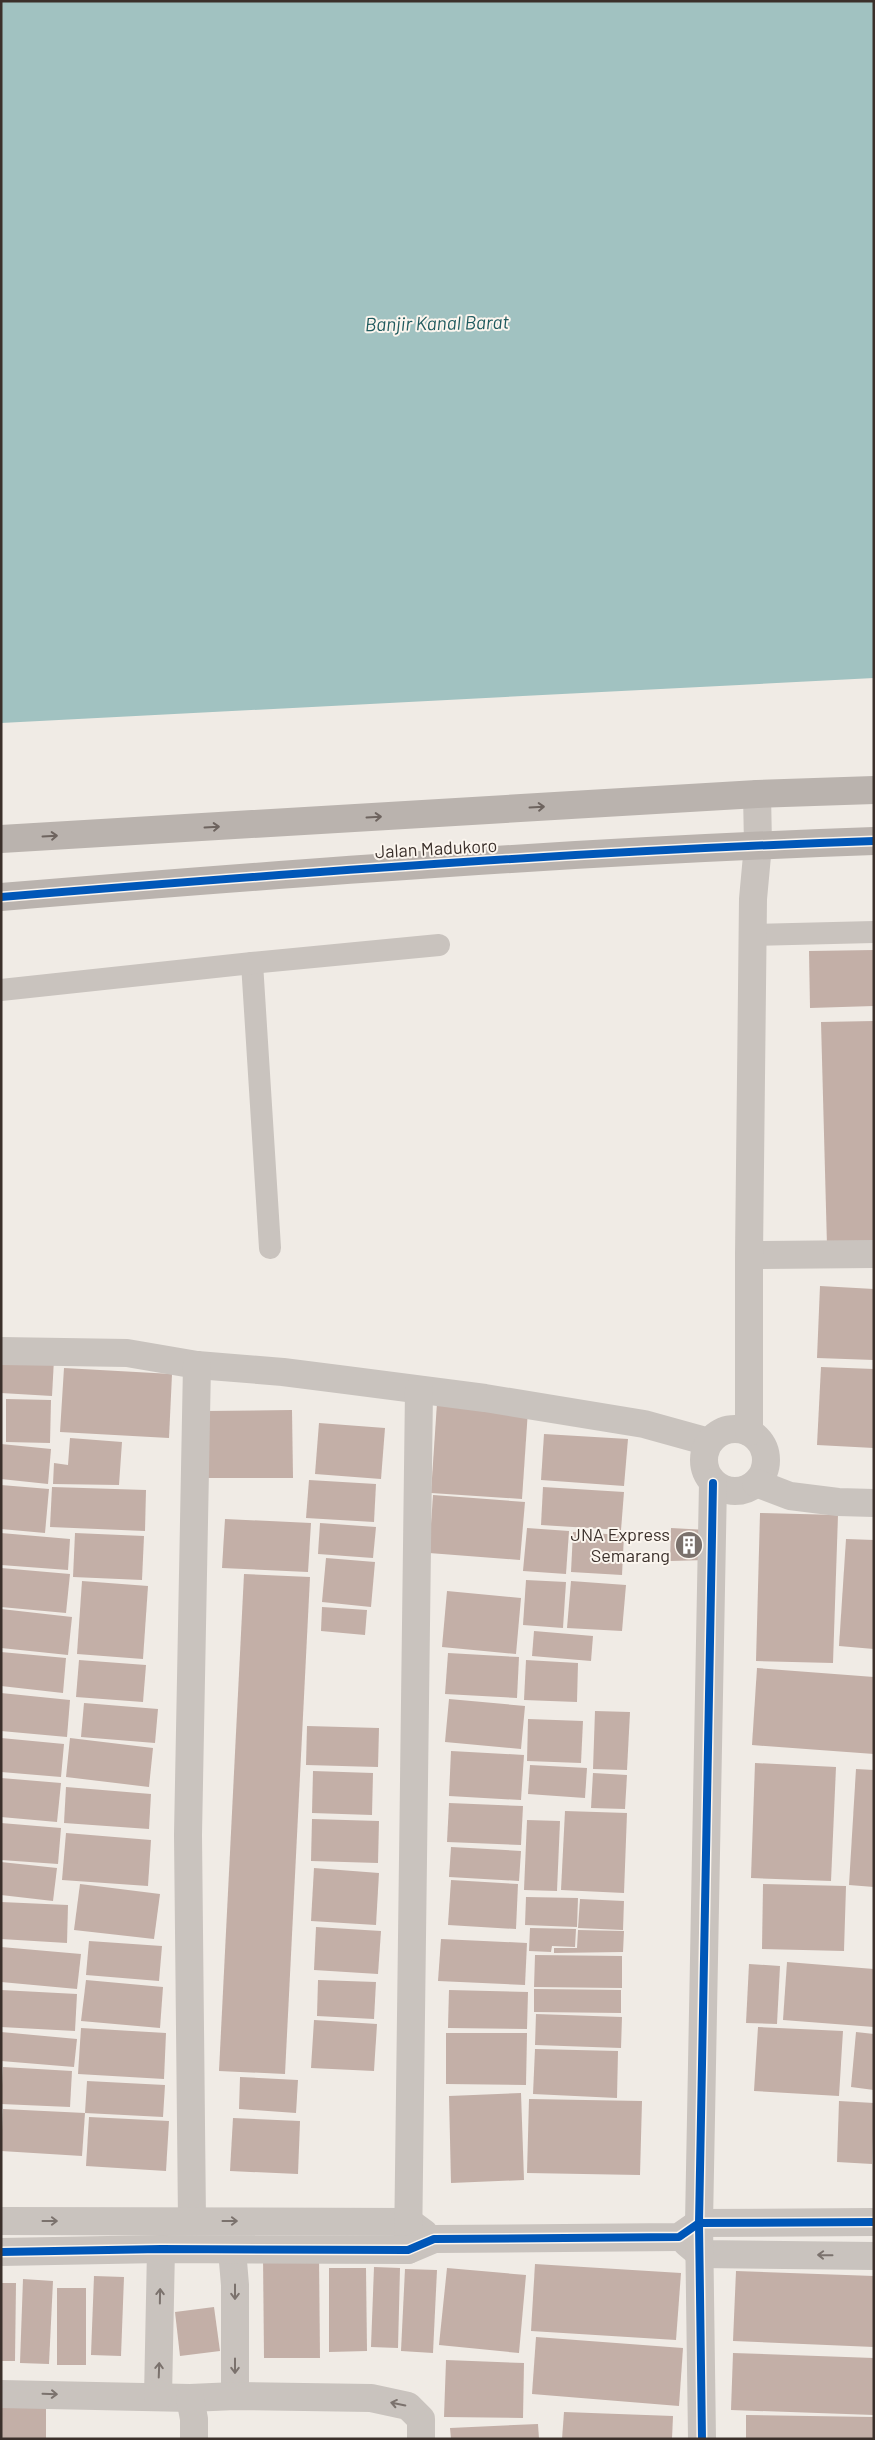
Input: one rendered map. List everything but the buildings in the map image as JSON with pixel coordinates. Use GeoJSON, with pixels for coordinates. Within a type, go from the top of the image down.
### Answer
{"type":"FeatureCollection","features":[{"type":"Feature","properties":{"kind":"street","name":"Jalan Madukoro"},"geometry":{"type":"LineString","coordinates":[[1,839],[757,794],[874,790]]}},
{"type":"Feature","properties":{"kind":"street"},"geometry":{"type":"LineString","coordinates":[[749,1432],[748,1255],[753,935],[758,845],[757,794]]}},
{"type":"Feature","properties":{"kind":"street","name":"Jalan Madukoro"},"geometry":{"type":"LineString","coordinates":[[1,897],[282,874],[758,845],[874,841]]}},
{"type":"Feature","properties":{"kind":"street"},"geometry":{"type":"LineString","coordinates":[[748,1255],[874,1254]]}},
{"type":"Feature","properties":{"kind":"street"},"geometry":{"type":"LineString","coordinates":[[1,1351],[127,1353],[197,1365],[283,1372],[419,1390],[644,1424],[709,1442]]}},
{"type":"Feature","properties":{"kind":"street"},"geometry":{"type":"LineString","coordinates":[[192,2220],[188,1836],[197,1365]]}},
{"type":"Feature","properties":{"kind":"street"},"geometry":{"type":"LineString","coordinates":[[408,2250],[419,1390]]}},
{"type":"Feature","properties":{"kind":"street"},"geometry":{"type":"LineString","coordinates":[[738,1428],[749,1432],[760,1442],[766,1455],[765,1470],[756,1483],[746,1490],[734,1491],[723,1489],[713,1483],[706,1474],[704,1452],[709,1442],[727,1430],[738,1428]]}},
{"type":"Feature","properties":{"kind":"street"},"geometry":{"type":"LineString","coordinates":[[702,2439],[700,2254],[689,2230],[713,1483]]}},
{"type":"Feature","properties":{"kind":"street"},"geometry":{"type":"LineString","coordinates":[[756,1483],[790,1496],[838,1502],[874,1503]]}},
{"type":"Feature","properties":{"kind":"street"},"geometry":{"type":"LineString","coordinates":[[1,2221],[409,2222],[434,2239]]}},
{"type":"Feature","properties":{"kind":"street"},"geometry":{"type":"LineString","coordinates":[[1,2252],[161,2249],[408,2250],[434,2239],[874,2222]]}},
{"type":"Feature","properties":{"kind":"street"},"geometry":{"type":"LineString","coordinates":[[158,2397],[161,2249]]}},
{"type":"Feature","properties":{"kind":"street"},"geometry":{"type":"LineString","coordinates":[[232,2250],[235,2285],[235,2396]]}},
{"type":"Feature","properties":{"kind":"street"},"geometry":{"type":"LineString","coordinates":[[700,2254],[874,2256]]}},
{"type":"Feature","properties":{"kind":"street"},"geometry":{"type":"LineString","coordinates":[[1,2394],[190,2398],[235,2396],[371,2398],[408,2406],[421,2419],[421,2439]]}},
{"type":"Feature","properties":{"kind":"street"},"geometry":{"type":"LineString","coordinates":[[190,2398],[194,2418],[194,2439]]}},
{"type":"Feature","properties":{"kind":"lane"},"geometry":{"type":"LineString","coordinates":[[753,935],[874,932]]}},
{"type":"Feature","properties":{"kind":"lane"},"geometry":{"type":"LineString","coordinates":[[1,990],[439,945]]}},
{"type":"Feature","properties":{"kind":"lane"},"geometry":{"type":"LineString","coordinates":[[252,963],[270,1248]]}},
{"type":"Feature","properties":{"kind":"water","name":"Banjir Kanal Barat"},"geometry":{"type":"Polygon","coordinates":[[[1,1],[874,1],[874,678],[1,723],[1,1]]]}},
{"type":"Feature","properties":{"kind":"cycle path"},"geometry":{"type":"LineString","coordinates":[[1,897],[547,857],[874,841]]}},
{"type":"Feature","properties":{"kind":"cycle path"},"geometry":{"type":"LineString","coordinates":[[702,2439],[699,2223],[713,1483]]}},
{"type":"Feature","properties":{"kind":"cycle path"},"geometry":{"type":"LineString","coordinates":[[1,2252],[161,2249],[408,2250],[434,2239],[679,2237],[699,2223],[874,2222]]}},
{"type":"Feature","properties":{"kind":"place","name":"JNA Express Semarang"},"geometry":{"type":"Point","coordinates":[689,1545]}}]}
